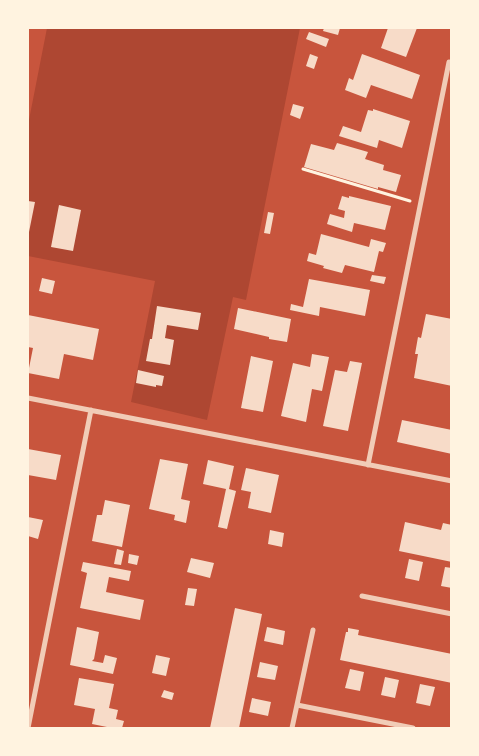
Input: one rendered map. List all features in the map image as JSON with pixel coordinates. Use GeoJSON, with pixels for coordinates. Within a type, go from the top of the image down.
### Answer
{"type":"FeatureCollection","features":[{"type":"Feature","properties":{"kind":"street"},"geometry":{"type":"LineString","coordinates":[[368,464],[449,62]]}},
{"type":"Feature","properties":{"kind":"street"},"geometry":{"type":"LineString","coordinates":[[28,398],[452,481]]}},
{"type":"Feature","properties":{"kind":"street"},"geometry":{"type":"LineString","coordinates":[[28,728],[91,410]]}},
{"type":"Feature","properties":{"kind":"street"},"geometry":{"type":"LineString","coordinates":[[362,596],[452,614]]}},
{"type":"Feature","properties":{"kind":"street"},"geometry":{"type":"LineString","coordinates":[[292,728],[313,630]]}},
{"type":"Feature","properties":{"kind":"street"},"geometry":{"type":"LineString","coordinates":[[297,705],[413,728]]}},
{"type":"Feature","properties":{"kind":"path"},"geometry":{"type":"LineString","coordinates":[[303,169],[421,204]]}},
{"type":"Feature","properties":{"kind":"shaded area"},"geometry":{"type":"Polygon","coordinates":[[[47,28],[300,28],[246,300],[233,297],[207,420],[131,402],[155,281],[28,256],[28,125],[47,28]]]}},
{"type":"Feature","properties":{"kind":"building"},"geometry":{"type":"Polygon","coordinates":[[[324,28],[340,28],[338,35],[323,31],[324,28]]]}},
{"type":"Feature","properties":{"kind":"building"},"geometry":{"type":"Polygon","coordinates":[[[388,28],[417,28],[406,57],[381,48],[388,28]]]}},
{"type":"Feature","properties":{"kind":"building"},"geometry":{"type":"Polygon","coordinates":[[[309,32],[329,39],[326,47],[306,39],[309,32]]]}},
{"type":"Feature","properties":{"kind":"building"},"geometry":{"type":"Polygon","coordinates":[[[310,54],[318,57],[314,69],[306,66],[310,54]]]}},
{"type":"Feature","properties":{"kind":"building"},"geometry":{"type":"Polygon","coordinates":[[[362,54],[420,75],[412,99],[371,85],[366,98],[345,90],[349,78],[353,80],[362,54]]]}},
{"type":"Feature","properties":{"kind":"building"},"geometry":{"type":"Polygon","coordinates":[[[293,104],[304,107],[300,119],[290,115],[293,104]]]}},
{"type":"Feature","properties":{"kind":"building"},"geometry":{"type":"Polygon","coordinates":[[[373,109],[410,121],[402,148],[379,140],[377,148],[339,136],[343,126],[361,132],[368,110],[373,111],[373,109]]]}},
{"type":"Feature","properties":{"kind":"building"},"geometry":{"type":"Polygon","coordinates":[[[337,143],[368,152],[365,159],[384,165],[383,170],[401,175],[396,192],[378,187],[378,189],[304,167],[311,144],[334,150],[337,143]]]}},
{"type":"Feature","properties":{"kind":"building"},"geometry":{"type":"Polygon","coordinates":[[[342,196],[391,206],[385,230],[354,223],[352,232],[327,224],[330,214],[344,218],[345,211],[338,209],[342,196]]]}},
{"type":"Feature","properties":{"kind":"building"},"geometry":{"type":"Polygon","coordinates":[[[28,201],[35,202],[28,237],[28,201]]]}},
{"type":"Feature","properties":{"kind":"building"},"geometry":{"type":"Polygon","coordinates":[[[59,205],[81,210],[73,251],[51,247],[59,205]]]}},
{"type":"Feature","properties":{"kind":"building"},"geometry":{"type":"Polygon","coordinates":[[[268,212],[274,213],[270,234],[264,233],[268,212]]]}},
{"type":"Feature","properties":{"kind":"building"},"geometry":{"type":"Polygon","coordinates":[[[321,234],[369,247],[371,239],[386,243],[383,252],[379,251],[374,272],[345,265],[342,273],[307,261],[309,253],[316,255],[321,234]]]}},
{"type":"Feature","properties":{"kind":"building"},"geometry":{"type":"Polygon","coordinates":[[[372,275],[386,277],[384,284],[370,281],[372,275]]]}},
{"type":"Feature","properties":{"kind":"building"},"geometry":{"type":"Polygon","coordinates":[[[42,278],[55,281],[52,294],[39,291],[42,278]]]}},
{"type":"Feature","properties":{"kind":"building"},"geometry":{"type":"Polygon","coordinates":[[[309,279],[370,290],[365,316],[320,307],[319,316],[290,310],[291,304],[303,307],[309,279]]]}},
{"type":"Feature","properties":{"kind":"building"},"geometry":{"type":"Polygon","coordinates":[[[157,306],[201,313],[198,330],[167,325],[165,338],[174,340],[170,365],[146,361],[150,339],[152,339],[157,306]]]}},
{"type":"Feature","properties":{"kind":"building"},"geometry":{"type":"Polygon","coordinates":[[[238,308],[291,319],[287,342],[234,329],[238,308]]]}},
{"type":"Feature","properties":{"kind":"building"},"geometry":{"type":"Polygon","coordinates":[[[426,314],[452,319],[452,386],[414,378],[418,354],[415,354],[418,337],[421,338],[426,314]]]}},
{"type":"Feature","properties":{"kind":"building"},"geometry":{"type":"Polygon","coordinates":[[[28,315],[99,329],[93,360],[64,354],[59,379],[28,373],[33,348],[28,347],[28,315]]]}},
{"type":"Feature","properties":{"kind":"building"},"geometry":{"type":"Polygon","coordinates":[[[312,354],[329,357],[322,391],[312,389],[306,422],[281,416],[293,363],[310,367],[312,354]]]}},
{"type":"Feature","properties":{"kind":"building"},"geometry":{"type":"Polygon","coordinates":[[[251,356],[273,361],[263,412],[241,408],[251,356]]]}},
{"type":"Feature","properties":{"kind":"building"},"geometry":{"type":"Polygon","coordinates":[[[350,361],[362,363],[348,431],[323,426],[335,370],[347,372],[350,361]]]}},
{"type":"Feature","properties":{"kind":"building"},"geometry":{"type":"Polygon","coordinates":[[[138,370],[164,376],[162,386],[156,385],[156,387],[136,383],[138,370]]]}},
{"type":"Feature","properties":{"kind":"building"},"geometry":{"type":"Polygon","coordinates":[[[402,420],[452,430],[452,454],[397,442],[402,420]]]}},
{"type":"Feature","properties":{"kind":"building"},"geometry":{"type":"Polygon","coordinates":[[[28,449],[61,455],[56,480],[28,475],[28,449]]]}},
{"type":"Feature","properties":{"kind":"building"},"geometry":{"type":"Polygon","coordinates":[[[160,459],[188,464],[181,499],[190,501],[186,523],[174,520],[175,515],[149,509],[160,459]]]}},
{"type":"Feature","properties":{"kind":"building"},"geometry":{"type":"Polygon","coordinates":[[[208,460],[234,466],[229,489],[236,491],[227,529],[218,527],[226,489],[203,484],[208,460]]]}},
{"type":"Feature","properties":{"kind":"building"},"geometry":{"type":"Polygon","coordinates":[[[246,468],[279,475],[271,513],[248,508],[251,492],[241,490],[246,468]]]}},
{"type":"Feature","properties":{"kind":"building"},"geometry":{"type":"Polygon","coordinates":[[[105,500],[130,505],[122,547],[92,541],[97,515],[102,515],[105,500]]]}},
{"type":"Feature","properties":{"kind":"building"},"geometry":{"type":"Polygon","coordinates":[[[28,517],[43,520],[38,539],[28,536],[28,517]]]}},
{"type":"Feature","properties":{"kind":"building"},"geometry":{"type":"Polygon","coordinates":[[[405,522],[441,530],[443,523],[452,525],[452,562],[399,551],[405,522]]]}},
{"type":"Feature","properties":{"kind":"building"},"geometry":{"type":"Polygon","coordinates":[[[270,530],[284,533],[282,547],[268,544],[270,530]]]}},
{"type":"Feature","properties":{"kind":"building"},"geometry":{"type":"Polygon","coordinates":[[[117,549],[124,551],[121,565],[114,564],[117,549]]]}},
{"type":"Feature","properties":{"kind":"building"},"geometry":{"type":"Polygon","coordinates":[[[129,554],[139,556],[137,565],[128,563],[129,554]]]}},
{"type":"Feature","properties":{"kind":"building"},"geometry":{"type":"Polygon","coordinates":[[[191,558],[214,563],[210,578],[187,572],[191,558]]]}},
{"type":"Feature","properties":{"kind":"building"},"geometry":{"type":"Polygon","coordinates":[[[409,559],[423,562],[419,581],[405,578],[409,559]]]}},
{"type":"Feature","properties":{"kind":"building"},"geometry":{"type":"Polygon","coordinates":[[[83,562],[131,571],[129,581],[109,577],[106,592],[144,600],[140,620],[80,608],[87,573],[81,571],[83,562]]]}},
{"type":"Feature","properties":{"kind":"building"},"geometry":{"type":"Polygon","coordinates":[[[445,567],[452,568],[452,588],[441,586],[445,567]]]}},
{"type":"Feature","properties":{"kind":"building"},"geometry":{"type":"Polygon","coordinates":[[[188,588],[197,589],[194,606],[185,605],[188,588]]]}},
{"type":"Feature","properties":{"kind":"building"},"geometry":{"type":"Polygon","coordinates":[[[235,608],[262,614],[239,728],[210,728],[235,608]]]}},
{"type":"Feature","properties":{"kind":"building"},"geometry":{"type":"Polygon","coordinates":[[[77,627],[99,632],[92,661],[103,663],[105,655],[117,658],[113,674],[70,665],[77,627]]]}},
{"type":"Feature","properties":{"kind":"building"},"geometry":{"type":"Polygon","coordinates":[[[267,627],[285,631],[283,645],[264,641],[267,627]]]}},
{"type":"Feature","properties":{"kind":"building"},"geometry":{"type":"Polygon","coordinates":[[[348,628],[359,630],[358,635],[452,654],[452,683],[340,660],[348,628]]]}},
{"type":"Feature","properties":{"kind":"building"},"geometry":{"type":"Polygon","coordinates":[[[156,655],[170,658],[166,676],[152,673],[156,655]]]}},
{"type":"Feature","properties":{"kind":"building"},"geometry":{"type":"Polygon","coordinates":[[[260,662],[278,666],[275,680],[257,677],[260,662]]]}},
{"type":"Feature","properties":{"kind":"building"},"geometry":{"type":"Polygon","coordinates":[[[350,669],[364,672],[360,691],[345,688],[350,669]]]}},
{"type":"Feature","properties":{"kind":"building"},"geometry":{"type":"Polygon","coordinates":[[[385,677],[399,680],[395,698],[381,695],[385,677]]]}},
{"type":"Feature","properties":{"kind":"building"},"geometry":{"type":"Polygon","coordinates":[[[79,678],[114,684],[109,708],[118,710],[116,719],[124,721],[122,728],[92,724],[95,709],[74,705],[79,678]]]}},
{"type":"Feature","properties":{"kind":"building"},"geometry":{"type":"Polygon","coordinates":[[[420,684],[435,687],[430,706],[416,703],[420,684]]]}},
{"type":"Feature","properties":{"kind":"building"},"geometry":{"type":"Polygon","coordinates":[[[164,690],[174,693],[172,700],[161,697],[164,690]]]}},
{"type":"Feature","properties":{"kind":"building"},"geometry":{"type":"Polygon","coordinates":[[[252,698],[271,702],[268,716],[249,712],[252,698]]]}}]}
